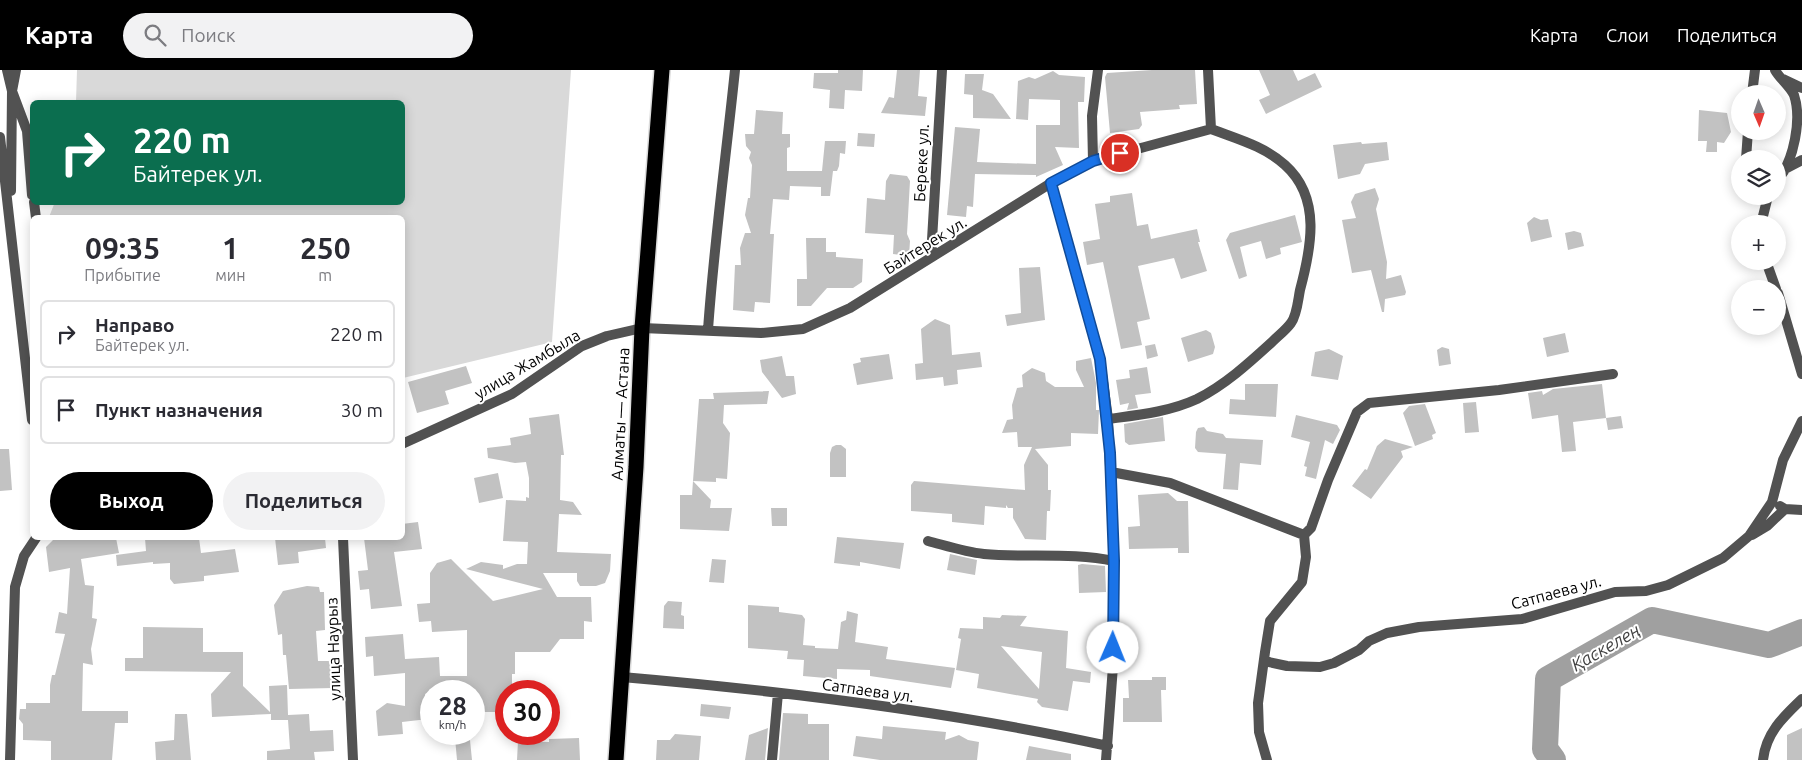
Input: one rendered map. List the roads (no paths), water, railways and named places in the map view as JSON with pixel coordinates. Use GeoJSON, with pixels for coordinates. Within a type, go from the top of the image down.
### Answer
{"type":"FeatureCollection","features":[{"type":"Feature","properties":{"kind":"highway","name":"Алматы — Астана"},"geometry":{"type":"LineString","coordinates":[[616,760],[624,618],[636,467],[642,328],[662,70]]}},
{"type":"Feature","properties":{"kind":"street"},"geometry":{"type":"LineString","coordinates":[[7,70],[12,91],[27,131],[30,169]]}},
{"type":"Feature","properties":{"kind":"street"},"geometry":{"type":"LineString","coordinates":[[9,212],[12,175],[12,91],[16,70]]}},
{"type":"Feature","properties":{"kind":"street"},"geometry":{"type":"LineString","coordinates":[[708,330],[715,237],[724,177],[735,70]]}},
{"type":"Feature","properties":{"kind":"street","name":"Береке ул."},"geometry":{"type":"LineString","coordinates":[[931,257],[942,70]]}},
{"type":"Feature","properties":{"kind":"street"},"geometry":{"type":"LineString","coordinates":[[1093,161],[1092,116],[1098,70]]}},
{"type":"Feature","properties":{"kind":"street"},"geometry":{"type":"LineString","coordinates":[[1108,419],[1153,413],[1197,399],[1248,365],[1292,322],[1310,251],[1312,235],[1305,196],[1287,166],[1267,152],[1210,129],[1208,70]]}},
{"type":"Feature","properties":{"kind":"street"},"geometry":{"type":"LineString","coordinates":[[1753,85],[1754,70]]}},
{"type":"Feature","properties":{"kind":"street"},"geometry":{"type":"LineString","coordinates":[[1779,74],[1802,88]]}},
{"type":"Feature","properties":{"kind":"street"},"geometry":{"type":"LineString","coordinates":[[1779,74],[1793,92],[1799,106],[1797,134],[1786,159]]}},
{"type":"Feature","properties":{"kind":"street","name":"Байтерек ул."},"geometry":{"type":"LineString","coordinates":[[642,328],[761,333],[803,329],[850,308],[931,257],[992,222],[1051,183],[1093,161],[1210,129]]}},
{"type":"Feature","properties":{"kind":"street"},"geometry":{"type":"LineString","coordinates":[[0,137],[30,402]]}},
{"type":"Feature","properties":{"kind":"street"},"geometry":{"type":"LineString","coordinates":[[1786,168],[1802,160]]}},
{"type":"Feature","properties":{"kind":"street"},"geometry":{"type":"LineString","coordinates":[[1051,183],[1100,359],[1108,419],[1114,561],[1113,666],[1106,760]]}},
{"type":"Feature","properties":{"kind":"street"},"geometry":{"type":"LineString","coordinates":[[1786,320],[1802,374]]}},
{"type":"Feature","properties":{"kind":"street","name":"улица Жамбыла"},"geometry":{"type":"LineString","coordinates":[[405,443],[512,394],[582,346],[607,336],[642,328]]}},
{"type":"Feature","properties":{"kind":"street"},"geometry":{"type":"LineString","coordinates":[[1304,535],[1311,528],[1328,480],[1357,412],[1369,403],[1499,390],[1613,374]]}},
{"type":"Feature","properties":{"kind":"street","name":"Сатпаева ул."},"geometry":{"type":"LineString","coordinates":[[1264,661],[1287,666],[1320,667],[1334,663],[1359,650],[1369,641],[1387,633],[1419,628],[1522,619],[1615,592],[1646,591],[1668,585],[1723,558],[1749,536],[1772,502],[1783,460],[1802,421]]}},
{"type":"Feature","properties":{"kind":"street"},"geometry":{"type":"LineString","coordinates":[[1111,472],[1170,483],[1304,535]]}},
{"type":"Feature","properties":{"kind":"street"},"geometry":{"type":"LineString","coordinates":[[1772,502],[1785,509],[1802,510]]}},
{"type":"Feature","properties":{"kind":"street"},"geometry":{"type":"LineString","coordinates":[[1749,536],[1767,526],[1785,509]]}},
{"type":"Feature","properties":{"kind":"street"},"geometry":{"type":"LineString","coordinates":[[1267,760],[1259,732],[1258,712],[1270,621],[1302,582],[1306,557],[1304,535]]}},
{"type":"Feature","properties":{"kind":"street"},"geometry":{"type":"LineString","coordinates":[[10,760],[15,587],[24,556],[35,540]]}},
{"type":"Feature","properties":{"kind":"street","name":"улица Наурыз"},"geometry":{"type":"LineString","coordinates":[[343,540],[352,760]]}},
{"type":"Feature","properties":{"kind":"street"},"geometry":{"type":"LineString","coordinates":[[928,541],[963,551],[986,554],[1095,557],[1114,561]]}},
{"type":"Feature","properties":{"kind":"street","name":"Сатпаева ул."},"geometry":{"type":"LineString","coordinates":[[622,677],[778,693],[891,708],[1108,746]]}},
{"type":"Feature","properties":{"kind":"street"},"geometry":{"type":"LineString","coordinates":[[772,760],[778,693]]}},
{"type":"Feature","properties":{"kind":"street"},"geometry":{"type":"LineString","coordinates":[[1763,760],[1769,737],[1778,722],[1802,699]]}},
{"type":"Feature","properties":{"kind":"waterway","name":"Қаскелең"},"geometry":{"type":"LineString","coordinates":[[1553,760],[1545,749],[1548,679],[1652,620],[1769,645],[1802,632]]}}]}
